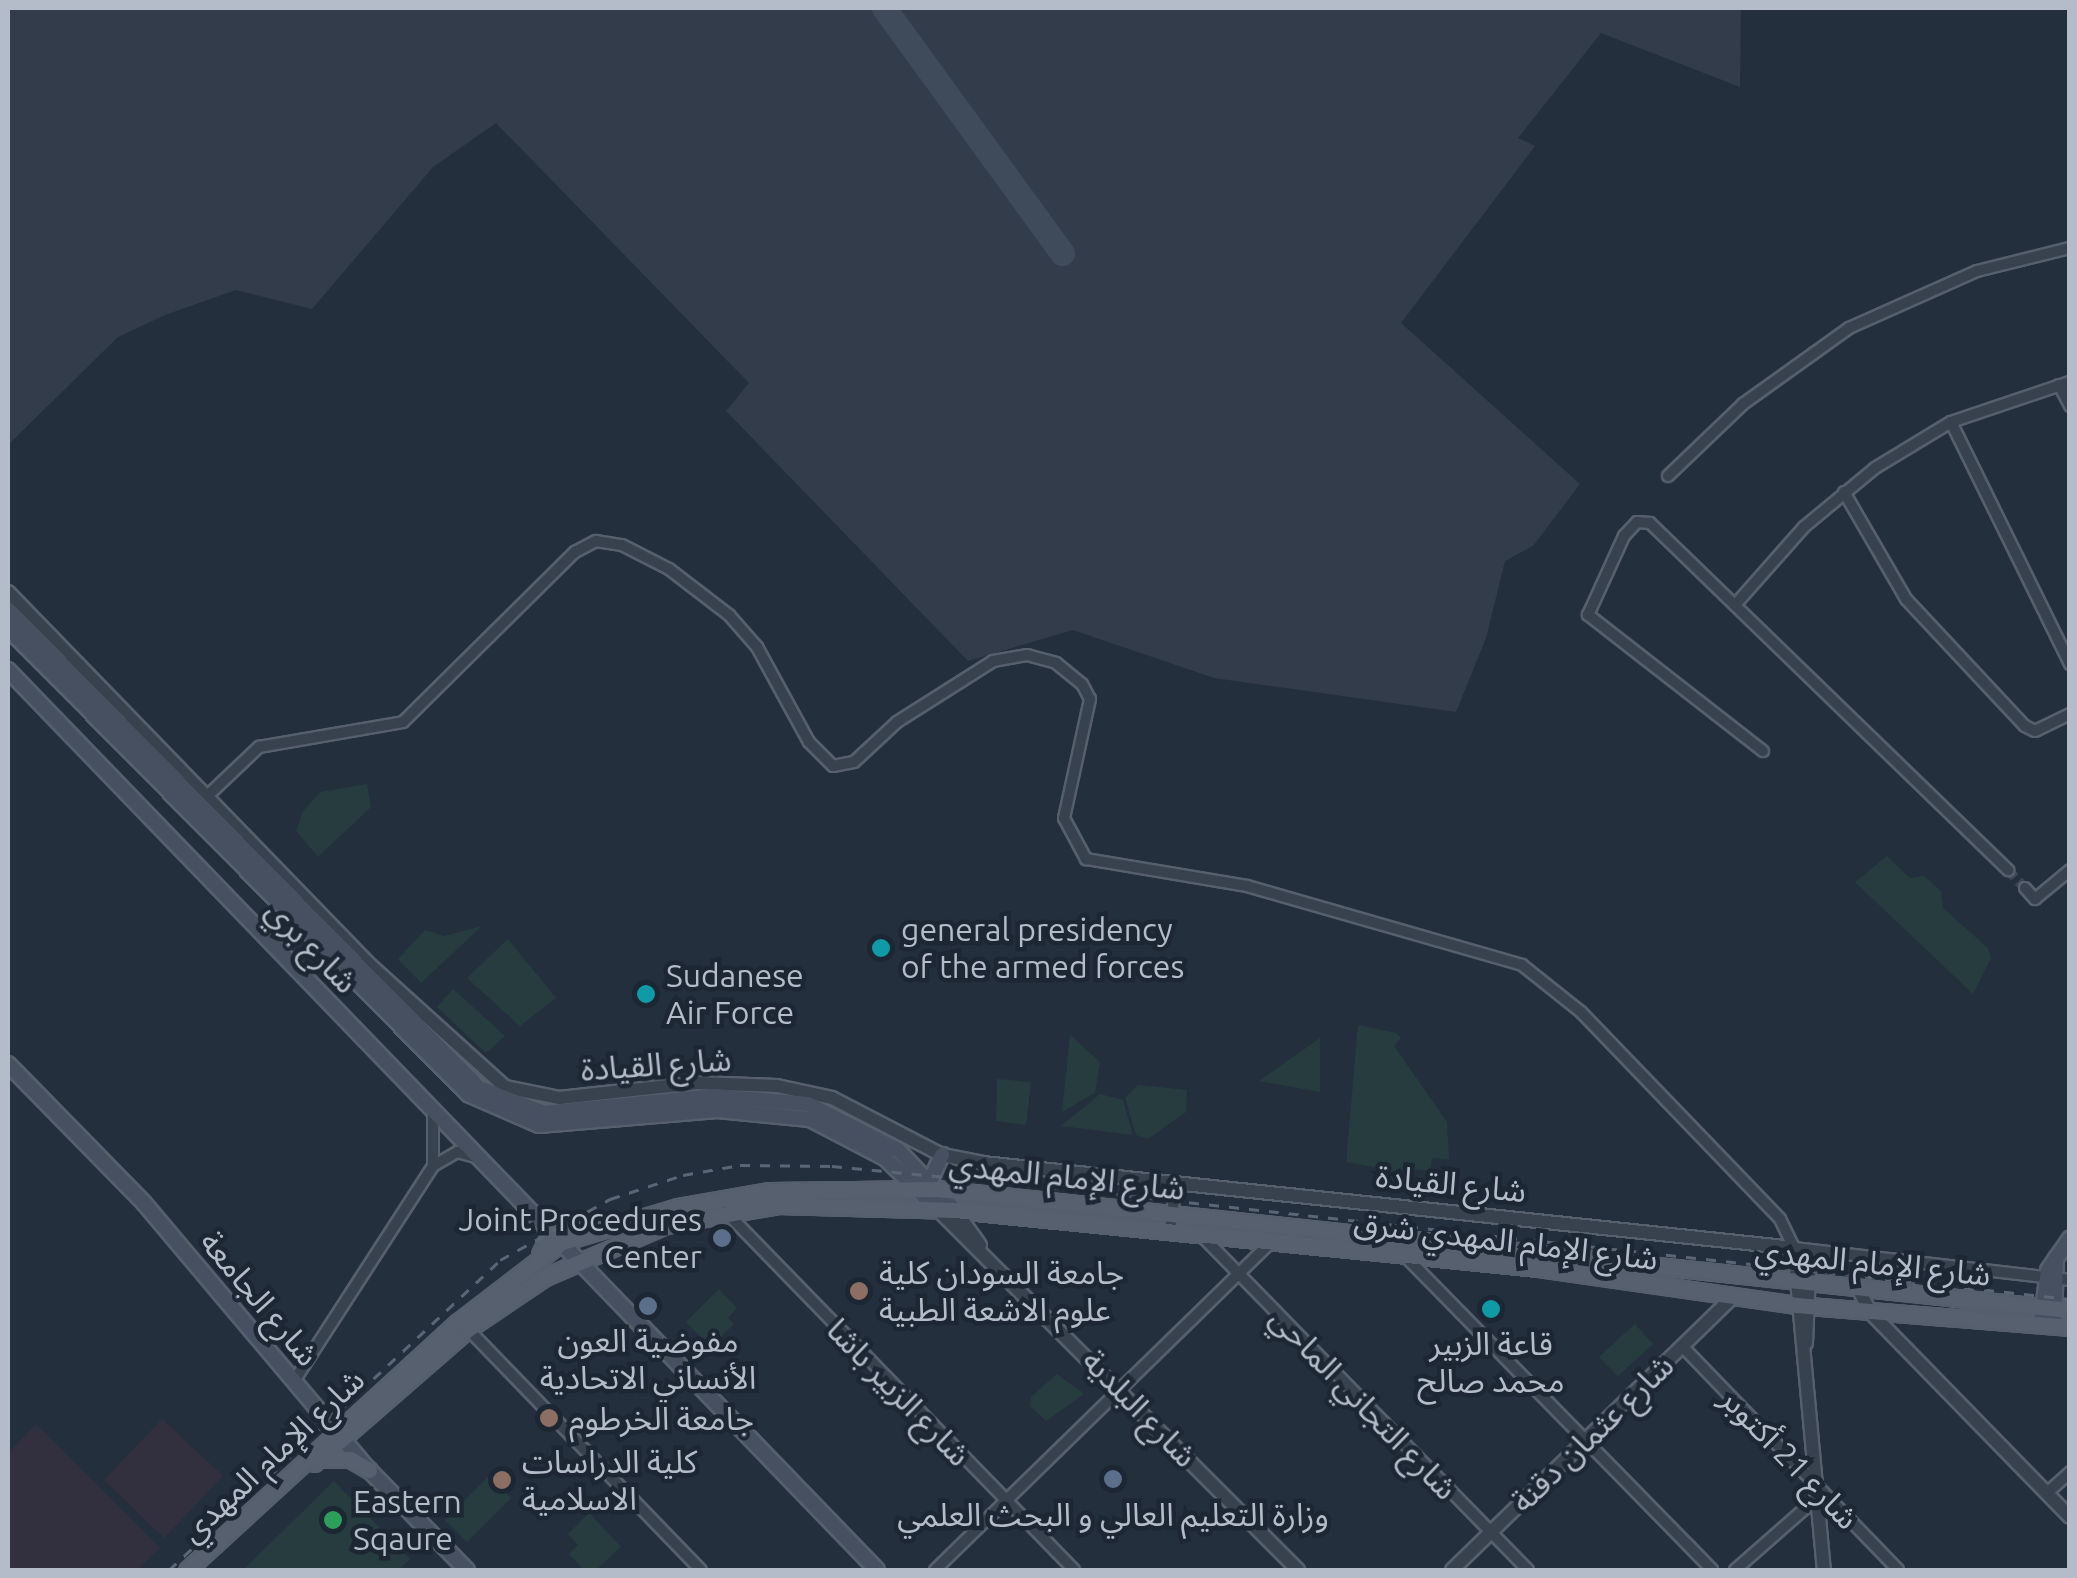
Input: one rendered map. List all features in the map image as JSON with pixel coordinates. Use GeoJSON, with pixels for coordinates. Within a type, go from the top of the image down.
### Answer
{"type":"FeatureCollection","features":[{"type":"Feature","properties":{"kind":"main road","name":"شارع القيادة"},"geometry":{"type":"LineString","coordinates":[[8,609],[202,801],[468,1094],[516,1120],[569,1126],[716,1110],[780,1113],[854,1140],[930,1187],[937,1209]]}},
{"type":"Feature","properties":{"kind":"main road","name":"شارع القيادة"},"geometry":{"type":"LineString","coordinates":[[8,628],[334,946]]}},
{"type":"Feature","properties":{"kind":"main road","name":"شارع بري"},"geometry":{"type":"LineString","coordinates":[[8,670],[878,1570]]}},
{"type":"Feature","properties":{"kind":"main road","name":"شارع الجامعة"},"geometry":{"type":"LineString","coordinates":[[8,1064],[144,1204],[369,1470],[467,1570]]}},
{"type":"Feature","properties":{"kind":"main road"},"geometry":{"type":"LineString","coordinates":[[942,1155],[930,1187],[955,1210]]}},
{"type":"Feature","properties":{"kind":"main road","name":"شارع الإمام المهدي"},"geometry":{"type":"LineString","coordinates":[[187,1570],[538,1258],[556,1237],[770,1191],[930,1187],[1172,1223],[2056,1308]]}},
{"type":"Feature","properties":{"kind":"main road","name":"شارع الإمام المهدي"},"geometry":{"type":"LineString","coordinates":[[199,1570],[320,1459],[340,1435],[468,1329],[576,1260],[666,1225],[725,1211],[842,1204],[937,1209]]}},
{"type":"Feature","properties":{"kind":"main road","name":"شارع الإمام المهدي شرق"},"geometry":{"type":"LineString","coordinates":[[937,1209],[1172,1223],[1201,1235],[1405,1255],[1803,1305],[2055,1326]]}},
{"type":"Feature","properties":{"kind":"main road"},"geometry":{"type":"LineString","coordinates":[[2055,1326],[2056,1258],[2070,1238]]}},
{"type":"Feature","properties":{"kind":"main road"},"geometry":{"type":"LineString","coordinates":[[320,1459],[350,1459],[369,1470]]}},
{"type":"Feature","properties":{"kind":"street"},"geometry":{"type":"LineString","coordinates":[[1668,476],[1764,386],[1849,328],[1977,271],[2070,248]]}},
{"type":"Feature","properties":{"kind":"street"},"geometry":{"type":"LineString","coordinates":[[1735,605],[1844,492],[1951,422],[2064,384],[2070,406]]}},
{"type":"Feature","properties":{"kind":"street"},"geometry":{"type":"LineString","coordinates":[[1951,422],[2070,664]]}},
{"type":"Feature","properties":{"kind":"street"},"geometry":{"type":"LineString","coordinates":[[1844,492],[1906,599],[2025,726],[2034,731],[2070,714]]}},
{"type":"Feature","properties":{"kind":"street"},"geometry":{"type":"LineString","coordinates":[[1764,751],[1588,614],[1624,536],[1643,520],[2008,870]]}},
{"type":"Feature","properties":{"kind":"street"},"geometry":{"type":"LineString","coordinates":[[202,801],[259,747],[403,722],[530,593],[596,541],[622,545],[669,569],[729,615],[757,647],[808,742],[833,766],[854,762],[897,722],[993,660],[1042,658],[1071,672],[1090,698],[1064,818],[1086,859],[1247,886],[1522,965],[1607,1038],[1780,1219],[1794,1248],[1802,1284],[1804,1356],[1824,1570]]}},
{"type":"Feature","properties":{"kind":"street","name":"شارع القيادة"},"geometry":{"type":"LineString","coordinates":[[8,592],[202,801]]}},
{"type":"Feature","properties":{"kind":"street"},"geometry":{"type":"LineString","coordinates":[[2026,888],[2035,899],[2070,870]]}},
{"type":"Feature","properties":{"kind":"street","name":"شارع القيادة"},"geometry":{"type":"LineString","coordinates":[[334,946],[505,1087],[559,1098],[697,1082],[805,1090],[840,1101],[942,1155],[1794,1248]]}},
{"type":"Feature","properties":{"kind":"street"},"geometry":{"type":"LineString","coordinates":[[432,1108],[432,1166]]}},
{"type":"Feature","properties":{"kind":"street"},"geometry":{"type":"LineString","coordinates":[[294,1381],[432,1166],[457,1152],[480,1158]]}},
{"type":"Feature","properties":{"kind":"street"},"geometry":{"type":"LineString","coordinates":[[1172,1223],[1176,1183]]}},
{"type":"Feature","properties":{"kind":"street"},"geometry":{"type":"LineString","coordinates":[[937,1209],[981,1247]]}},
{"type":"Feature","properties":{"kind":"street"},"geometry":{"type":"LineString","coordinates":[[955,1210],[981,1247]]}},
{"type":"Feature","properties":{"kind":"street","name":"شارع الزبير باشا"},"geometry":{"type":"LineString","coordinates":[[725,1211],[1074,1570]]}},
{"type":"Feature","properties":{"kind":"street","name":"شارع التجاني الماحي"},"geometry":{"type":"LineString","coordinates":[[1201,1235],[1528,1570]]}},
{"type":"Feature","properties":{"kind":"street"},"geometry":{"type":"LineString","coordinates":[[935,1570],[1272,1242]]}},
{"type":"Feature","properties":{"kind":"street","name":"شارع البلدية"},"geometry":{"type":"LineString","coordinates":[[981,1247],[1298,1570]]}},
{"type":"Feature","properties":{"kind":"street"},"geometry":{"type":"LineString","coordinates":[[1794,1248],[2058,1278]]}},
{"type":"Feature","properties":{"kind":"street"},"geometry":{"type":"LineString","coordinates":[[1802,1284],[1810,1250]]}},
{"type":"Feature","properties":{"kind":"street"},"geometry":{"type":"LineString","coordinates":[[1405,1255],[1712,1570]]}},
{"type":"Feature","properties":{"kind":"street"},"geometry":{"type":"LineString","coordinates":[[1860,1292],[1870,1312],[2070,1517]]}},
{"type":"Feature","properties":{"kind":"street","name":"شارع عثمان دقنة"},"geometry":{"type":"LineString","coordinates":[[1452,1570],[1734,1296]]}},
{"type":"Feature","properties":{"kind":"street"},"geometry":{"type":"LineString","coordinates":[[468,1329],[701,1570]]}},
{"type":"Feature","properties":{"kind":"street","name":"شارع 21 أكتوبر"},"geometry":{"type":"LineString","coordinates":[[1682,1346],[1817,1492],[1898,1570]]}},
{"type":"Feature","properties":{"kind":"street"},"geometry":{"type":"LineString","coordinates":[[2046,1494],[2070,1472]]}},
{"type":"Feature","properties":{"kind":"street"},"geometry":{"type":"LineString","coordinates":[[1735,1570],[1817,1492]]}},
{"type":"Feature","properties":{"kind":"shaded area"},"geometry":{"type":"Polygon","coordinates":[[[8,8],[1741,8],[1740,87],[1601,33],[1518,138],[1535,146],[1401,323],[1580,484],[1533,546],[1505,561],[1486,638],[1456,712],[1214,678],[1073,630],[968,661],[726,411],[749,383],[496,123],[433,167],[312,309],[236,290],[165,315],[118,337],[8,445],[8,8]]]}},
{"type":"Feature","properties":{"kind":"shaded area"},"geometry":{"type":"Polygon","coordinates":[[[162,1419],[223,1476],[164,1538],[104,1480],[162,1419]]]}},
{"type":"Feature","properties":{"kind":"shaded area"},"geometry":{"type":"Polygon","coordinates":[[[36,1424],[160,1548],[137,1570],[8,1570],[8,1453],[36,1424]]]}},
{"type":"Feature","properties":{"kind":"green space"},"geometry":{"type":"Polygon","coordinates":[[[367,784],[371,807],[318,857],[296,831],[303,811],[320,792],[367,784]]]}},
{"type":"Feature","properties":{"kind":"green space"},"geometry":{"type":"Polygon","coordinates":[[[1887,856],[1910,878],[1924,876],[1941,891],[1943,908],[1988,948],[1991,958],[1973,994],[1855,882],[1887,856]]]}},
{"type":"Feature","properties":{"kind":"green space"},"geometry":{"type":"Polygon","coordinates":[[[482,926],[421,983],[398,959],[425,930],[444,936],[482,926]]]}},
{"type":"Feature","properties":{"kind":"green space"},"geometry":{"type":"Polygon","coordinates":[[[508,939],[556,998],[520,1026],[467,978],[508,939]]]}},
{"type":"Feature","properties":{"kind":"green space"},"geometry":{"type":"Polygon","coordinates":[[[453,989],[505,1036],[486,1053],[437,1007],[453,989]]]}},
{"type":"Feature","properties":{"kind":"green space"},"geometry":{"type":"Polygon","coordinates":[[[1358,1025],[1396,1033],[1401,1038],[1394,1046],[1447,1122],[1449,1159],[1432,1158],[1430,1171],[1410,1169],[1409,1187],[1380,1184],[1380,1168],[1346,1162],[1358,1025]]]}},
{"type":"Feature","properties":{"kind":"green space"},"geometry":{"type":"Polygon","coordinates":[[[1070,1035],[1100,1062],[1095,1093],[1062,1112],[1070,1035]]]}},
{"type":"Feature","properties":{"kind":"green space"},"geometry":{"type":"Polygon","coordinates":[[[1320,1038],[1320,1092],[1259,1081],[1320,1038]]]}},
{"type":"Feature","properties":{"kind":"green space"},"geometry":{"type":"Polygon","coordinates":[[[997,1079],[1031,1082],[1026,1125],[996,1121],[997,1079]]]}},
{"type":"Feature","properties":{"kind":"green space"},"geometry":{"type":"Polygon","coordinates":[[[1138,1085],[1187,1090],[1186,1112],[1148,1139],[1136,1135],[1125,1098],[1138,1085]]]}},
{"type":"Feature","properties":{"kind":"green space"},"geometry":{"type":"Polygon","coordinates":[[[1100,1094],[1123,1100],[1133,1135],[1061,1126],[1100,1094]]]}},
{"type":"Feature","properties":{"kind":"green space"},"geometry":{"type":"Polygon","coordinates":[[[719,1289],[737,1308],[728,1318],[734,1324],[710,1347],[686,1322],[719,1289]]]}},
{"type":"Feature","properties":{"kind":"green space"},"geometry":{"type":"Polygon","coordinates":[[[1635,1324],[1653,1344],[1618,1376],[1599,1357],[1635,1324]]]}},
{"type":"Feature","properties":{"kind":"green space"},"geometry":{"type":"Polygon","coordinates":[[[1057,1374],[1084,1394],[1046,1421],[1030,1406],[1031,1397],[1057,1374]]]}},
{"type":"Feature","properties":{"kind":"green space"},"geometry":{"type":"Polygon","coordinates":[[[489,1476],[511,1498],[467,1542],[445,1520],[489,1476]]]}},
{"type":"Feature","properties":{"kind":"green space","name":"Eastern Sqaure"},"geometry":{"type":"Polygon","coordinates":[[[334,1481],[410,1559],[398,1570],[243,1570],[334,1481]]]}},
{"type":"Feature","properties":{"kind":"green space"},"geometry":{"type":"Polygon","coordinates":[[[589,1513],[621,1547],[596,1570],[584,1570],[569,1554],[578,1545],[568,1534],[589,1513]]]}},
{"type":"Feature","properties":{"kind":"taxiway"},"geometry":{"type":"LineString","coordinates":[[884,8],[1062,253]]}},
{"type":"Feature","properties":{"kind":"tunnel"},"geometry":{"type":"LineString","coordinates":[[2008,870],[2025,888]]}},
{"type":"Feature","properties":{"kind":"railway"},"geometry":{"type":"LineString","coordinates":[[169,1570],[500,1260],[610,1199],[683,1175],[740,1165],[832,1166],[1050,1187],[2070,1299]]}},
{"type":"Feature","properties":{"kind":"place","name":"general presidency of the armed forces"},"geometry":{"type":"Point","coordinates":[881,948]}},
{"type":"Feature","properties":{"kind":"place","name":"Sudanese Air Force"},"geometry":{"type":"Point","coordinates":[646,994]}},
{"type":"Feature","properties":{"kind":"place","name":"Joint Procedures Center"},"geometry":{"type":"Point","coordinates":[722,1238]}},
{"type":"Feature","properties":{"kind":"place","name":"جامعة السودان كلية علوم الاشعة الطبية"},"geometry":{"type":"Point","coordinates":[859,1291]}},
{"type":"Feature","properties":{"kind":"place","name":"مفوضية العون الأنساني الاتحادية"},"geometry":{"type":"Point","coordinates":[648,1306]}},
{"type":"Feature","properties":{"kind":"place","name":"قاعة الزبير محمد صالح"},"geometry":{"type":"Point","coordinates":[1491,1309]}},
{"type":"Feature","properties":{"kind":"place","name":"جامعة الخرطوم"},"geometry":{"type":"Point","coordinates":[549,1418]}},
{"type":"Feature","properties":{"kind":"place","name":"وزارة التعليم العالي و البحث العلمي"},"geometry":{"type":"Point","coordinates":[1113,1479]}},
{"type":"Feature","properties":{"kind":"place","name":"كلية الدراسات الاسلامية"},"geometry":{"type":"Point","coordinates":[502,1480]}},
{"type":"Feature","properties":{"kind":"place","name":"Eastern Sqaure"},"geometry":{"type":"Point","coordinates":[333,1520]}}]}
